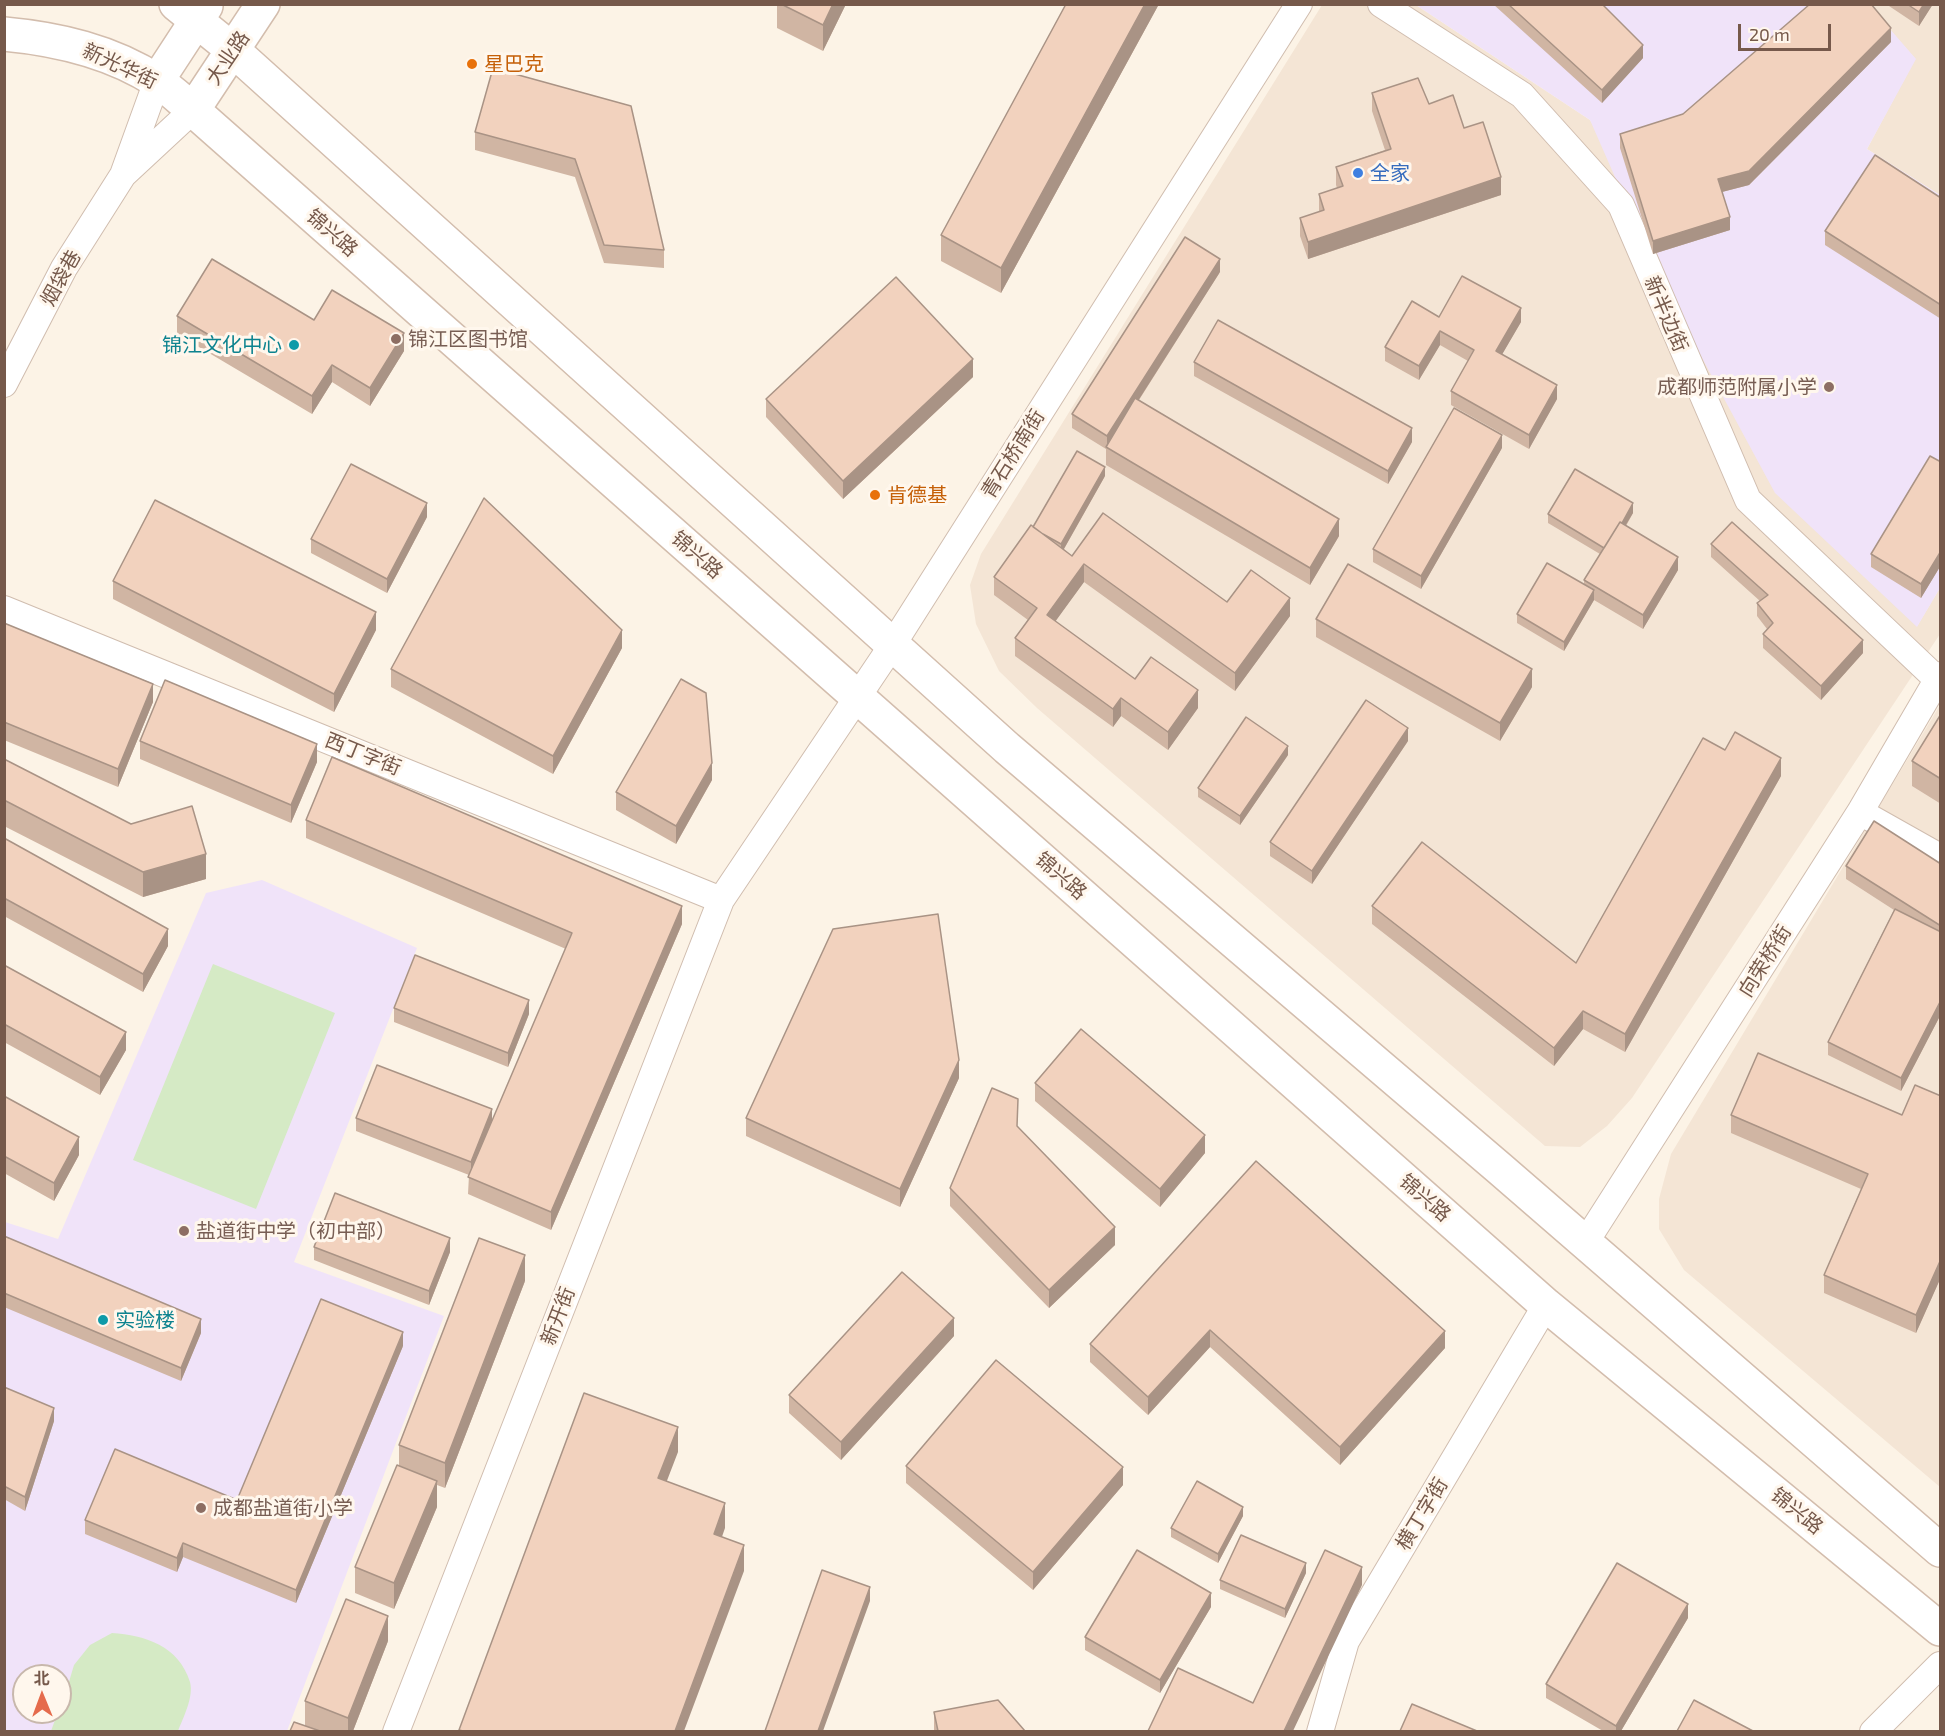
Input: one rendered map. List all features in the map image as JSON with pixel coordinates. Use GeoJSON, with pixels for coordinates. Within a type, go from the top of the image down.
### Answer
{"type":"FeatureCollection","features":[{"type":"Feature","properties":{"kind":"main road","name":"大业路"},"geometry":{"type":"LineString","coordinates":[[193,110],[263,4]]}},
{"type":"Feature","properties":{"kind":"main road"},"geometry":{"type":"LineString","coordinates":[[156,81],[193,11],[234,51],[1007,748],[1941,1550]]}},
{"type":"Feature","properties":{"kind":"main road","name":"新光华街"},"geometry":{"type":"LineString","coordinates":[[4,34],[38,37],[86,47],[156,81],[193,110]]}},
{"type":"Feature","properties":{"kind":"main road","name":"锦兴路"},"geometry":{"type":"LineString","coordinates":[[193,110],[1546,1305],[1941,1629]]}},
{"type":"Feature","properties":{"kind":"street","name":"青石桥南街"},"geometry":{"type":"LineString","coordinates":[[721,900],[893,644],[1299,4]]}},
{"type":"Feature","properties":{"kind":"street","name":"新半边街"},"geometry":{"type":"LineString","coordinates":[[1381,4],[1522,95],[1620,206],[1748,500],[1940,679]]}},
{"type":"Feature","properties":{"kind":"street"},"geometry":{"type":"LineString","coordinates":[[123,175],[156,81]]}},
{"type":"Feature","properties":{"kind":"street"},"geometry":{"type":"LineString","coordinates":[[123,175],[193,110]]}},
{"type":"Feature","properties":{"kind":"street","name":"烟袋巷"},"geometry":{"type":"LineString","coordinates":[[4,384],[64,268],[123,175]]}},
{"type":"Feature","properties":{"kind":"street","name":"西丁字街"},"geometry":{"type":"LineString","coordinates":[[4,609],[721,900]]}},
{"type":"Feature","properties":{"kind":"street","name":"向荣桥街"},"geometry":{"type":"LineString","coordinates":[[1586,1243],[1860,812],[1940,679]]}},
{"type":"Feature","properties":{"kind":"street"},"geometry":{"type":"LineString","coordinates":[[1860,812],[1941,858]]}},
{"type":"Feature","properties":{"kind":"street","name":"新开街"},"geometry":{"type":"LineString","coordinates":[[396,1731],[721,900]]}},
{"type":"Feature","properties":{"kind":"street","name":"横丁字街"},"geometry":{"type":"LineString","coordinates":[[1320,1731],[1346,1641],[1546,1305]]}},
{"type":"Feature","properties":{"kind":"street"},"geometry":{"type":"LineString","coordinates":[[1873,1731],[1941,1665]]}},
{"type":"Feature","properties":{"kind":"shaded area"},"geometry":{"type":"Polygon","coordinates":[[[1322,5],[1416,5],[1590,120],[1917,626],[1940,588],[1940,634],[1632,1098],[1607,1126],[1580,1147],[1545,1146],[1037,708],[999,671],[976,624],[970,585],[981,554],[1322,5]]]}},
{"type":"Feature","properties":{"kind":"shaded area","name":"成都师范附属小学"},"geometry":{"type":"Polygon","coordinates":[[[1416,5],[1869,5],[1916,59],[1867,149],[1940,195],[1940,588],[1917,627],[1775,493],[1661,282],[1590,120],[1416,5]]]}},
{"type":"Feature","properties":{"kind":"shaded area"},"geometry":{"type":"Polygon","coordinates":[[[1869,5],[1940,5],[1940,195],[1867,149],[1915,59],[1869,5]]]}},
{"type":"Feature","properties":{"kind":"shaded area"},"geometry":{"type":"Polygon","coordinates":[[[1940,705],[1940,1487],[1684,1270],[1659,1229],[1659,1199],[1671,1154],[1940,705]]]}},
{"type":"Feature","properties":{"kind":"shaded area"},"geometry":{"type":"Polygon","coordinates":[[[262,880],[417,948],[294,1262],[444,1316],[287,1731],[5,1732],[5,1222],[58,1239],[206,893],[262,880]]]}},
{"type":"Feature","properties":{"kind":"green space"},"geometry":{"type":"Polygon","coordinates":[[[213,964],[335,1013],[256,1209],[133,1160],[213,964]]]}},
{"type":"Feature","properties":{"kind":"green space"},"geometry":{"type":"Polygon","coordinates":[[[112,1633],[137,1636],[159,1645],[178,1659],[190,1682],[191,1694],[178,1731],[51,1731],[54,1724],[72,1724],[72,1672],[74,1665],[90,1645],[112,1633]]]}},
{"type":"Feature","properties":{"kind":"building"},"geometry":{"type":"Polygon","coordinates":[[[781,4],[833,4],[823,25],[781,4]]]}},
{"type":"Feature","properties":{"kind":"building"},"geometry":{"type":"Polygon","coordinates":[[[1066,4],[1145,4],[1001,268],[941,235],[1066,4]]]}},
{"type":"Feature","properties":{"kind":"building"},"geometry":{"type":"Polygon","coordinates":[[[1508,4],[1602,4],[1643,45],[1602,90],[1508,4]]]}},
{"type":"Feature","properties":{"kind":"building"},"geometry":{"type":"Polygon","coordinates":[[[1810,4],[1871,4],[1891,28],[1749,171],[1718,179],[1730,217],[1653,241],[1620,134],[1683,114],[1810,4]]]}},
{"type":"Feature","properties":{"kind":"building"},"geometry":{"type":"Polygon","coordinates":[[[1907,4],[1924,4],[1919,12],[1907,4]]]}},
{"type":"Feature","properties":{"kind":"building"},"geometry":{"type":"Polygon","coordinates":[[[493,68],[631,106],[664,250],[604,245],[575,159],[475,132],[493,68]]]}},
{"type":"Feature","properties":{"kind":"building"},"geometry":{"type":"Polygon","coordinates":[[[1418,78],[1429,104],[1453,95],[1464,128],[1483,122],[1501,177],[1308,242],[1300,218],[1324,210],[1319,194],[1343,186],[1336,167],[1391,149],[1372,93],[1418,78]]]}},
{"type":"Feature","properties":{"kind":"building"},"geometry":{"type":"Polygon","coordinates":[[[1875,155],[1941,198],[1941,305],[1825,231],[1875,155]]]}},
{"type":"Feature","properties":{"kind":"building"},"geometry":{"type":"Polygon","coordinates":[[[1185,237],[1220,259],[1107,436],[1072,414],[1185,237]]]}},
{"type":"Feature","properties":{"kind":"building","name":"锦江文化中心"},"geometry":{"type":"Polygon","coordinates":[[[212,259],[314,320],[332,290],[404,333],[370,388],[332,365],[312,396],[177,316],[212,259]]]}},
{"type":"Feature","properties":{"kind":"building"},"geometry":{"type":"Polygon","coordinates":[[[1462,276],[1521,308],[1496,351],[1557,385],[1529,435],[1451,391],[1474,350],[1440,331],[1419,366],[1385,347],[1412,301],[1439,317],[1462,276]]]}},
{"type":"Feature","properties":{"kind":"building"},"geometry":{"type":"Polygon","coordinates":[[[896,277],[973,359],[843,481],[766,399],[896,277]]]}},
{"type":"Feature","properties":{"kind":"building"},"geometry":{"type":"Polygon","coordinates":[[[1218,320],[1412,428],[1388,471],[1194,362],[1218,320]]]}},
{"type":"Feature","properties":{"kind":"building"},"geometry":{"type":"Polygon","coordinates":[[[1135,398],[1339,519],[1310,568],[1106,447],[1135,398]]]}},
{"type":"Feature","properties":{"kind":"building"},"geometry":{"type":"Polygon","coordinates":[[[1454,408],[1502,435],[1421,576],[1373,549],[1454,408]]]}},
{"type":"Feature","properties":{"kind":"building"},"geometry":{"type":"Polygon","coordinates":[[[1077,451],[1105,467],[1061,544],[1033,527],[1077,451]]]}},
{"type":"Feature","properties":{"kind":"building"},"geometry":{"type":"Polygon","coordinates":[[[1930,456],[1941,462],[1941,551],[1921,584],[1871,554],[1930,456]]]}},
{"type":"Feature","properties":{"kind":"building"},"geometry":{"type":"Polygon","coordinates":[[[351,464],[427,503],[387,579],[311,539],[351,464]]]}},
{"type":"Feature","properties":{"kind":"building"},"geometry":{"type":"Polygon","coordinates":[[[1575,469],[1633,503],[1604,548],[1548,514],[1575,469]]]}},
{"type":"Feature","properties":{"kind":"building"},"geometry":{"type":"Polygon","coordinates":[[[484,498],[622,630],[553,756],[391,669],[484,498]]]}},
{"type":"Feature","properties":{"kind":"building"},"geometry":{"type":"Polygon","coordinates":[[[155,500],[376,612],[334,694],[113,581],[155,500]]]}},
{"type":"Feature","properties":{"kind":"building"},"geometry":{"type":"Polygon","coordinates":[[[1103,513],[1227,602],[1251,570],[1290,598],[1235,673],[1084,564],[1047,615],[1135,679],[1151,657],[1198,690],[1168,732],[1121,698],[1113,709],[1015,638],[1037,608],[994,577],[1031,525],[1072,556],[1103,513]]]}},
{"type":"Feature","properties":{"kind":"building"},"geometry":{"type":"Polygon","coordinates":[[[1620,522],[1678,557],[1643,615],[1584,580],[1620,522]]]}},
{"type":"Feature","properties":{"kind":"building"},"geometry":{"type":"Polygon","coordinates":[[[1732,522],[1863,640],[1821,686],[1763,634],[1773,623],[1757,603],[1768,595],[1711,544],[1732,522]]]}},
{"type":"Feature","properties":{"kind":"building"},"geometry":{"type":"Polygon","coordinates":[[[1547,563],[1594,590],[1564,642],[1517,614],[1547,563]]]}},
{"type":"Feature","properties":{"kind":"building"},"geometry":{"type":"Polygon","coordinates":[[[1348,564],[1532,669],[1500,723],[1316,619],[1348,564]]]}},
{"type":"Feature","properties":{"kind":"building"},"geometry":{"type":"Polygon","coordinates":[[[4,623],[153,684],[118,769],[4,722],[4,623]]]}},
{"type":"Feature","properties":{"kind":"building"},"geometry":{"type":"Polygon","coordinates":[[[681,679],[706,693],[712,763],[676,826],[616,792],[681,679]]]}},
{"type":"Feature","properties":{"kind":"building"},"geometry":{"type":"Polygon","coordinates":[[[165,680],[317,744],[291,805],[140,741],[165,680]]]}},
{"type":"Feature","properties":{"kind":"building"},"geometry":{"type":"Polygon","coordinates":[[[1366,700],[1408,728],[1312,871],[1270,842],[1366,700]]]}},
{"type":"Feature","properties":{"kind":"building"},"geometry":{"type":"Polygon","coordinates":[[[1941,714],[1941,779],[1912,761],[1941,714]]]}},
{"type":"Feature","properties":{"kind":"building"},"geometry":{"type":"Polygon","coordinates":[[[1246,717],[1288,746],[1240,816],[1198,788],[1246,717]]]}},
{"type":"Feature","properties":{"kind":"building"},"geometry":{"type":"Polygon","coordinates":[[[1735,732],[1781,758],[1625,1034],[1583,1011],[1554,1048],[1372,906],[1422,842],[1576,963],[1703,738],[1725,750],[1735,732]]]}},
{"type":"Feature","properties":{"kind":"building"},"geometry":{"type":"Polygon","coordinates":[[[332,757],[682,906],[551,1212],[468,1177],[572,933],[306,820],[332,757]]]}},
{"type":"Feature","properties":{"kind":"building"},"geometry":{"type":"Polygon","coordinates":[[[4,759],[131,824],[192,806],[206,854],[143,872],[4,800],[4,759]]]}},
{"type":"Feature","properties":{"kind":"building"},"geometry":{"type":"Polygon","coordinates":[[[1874,821],[1941,864],[1941,926],[1846,866],[1874,821]]]}},
{"type":"Feature","properties":{"kind":"building"},"geometry":{"type":"Polygon","coordinates":[[[4,838],[168,929],[143,974],[4,898],[4,838]]]}},
{"type":"Feature","properties":{"kind":"building"},"geometry":{"type":"Polygon","coordinates":[[[1895,909],[1941,932],[1941,1000],[1901,1078],[1828,1042],[1895,909]]]}},
{"type":"Feature","properties":{"kind":"building"},"geometry":{"type":"Polygon","coordinates":[[[938,914],[959,1060],[900,1189],[746,1118],[833,929],[938,914]]]}},
{"type":"Feature","properties":{"kind":"building"},"geometry":{"type":"Polygon","coordinates":[[[415,955],[529,1000],[508,1053],[394,1008],[415,955]]]}},
{"type":"Feature","properties":{"kind":"building"},"geometry":{"type":"Polygon","coordinates":[[[4,965],[126,1032],[100,1077],[4,1024],[4,965]]]}},
{"type":"Feature","properties":{"kind":"building"},"geometry":{"type":"Polygon","coordinates":[[[1081,1029],[1205,1135],[1160,1189],[1035,1083],[1081,1029]]]}},
{"type":"Feature","properties":{"kind":"building"},"geometry":{"type":"Polygon","coordinates":[[[1758,1053],[1902,1115],[1915,1085],[1941,1096],[1941,1259],[1916,1315],[1824,1275],[1868,1174],[1731,1115],[1758,1053]]]}},
{"type":"Feature","properties":{"kind":"building"},"geometry":{"type":"Polygon","coordinates":[[[377,1065],[492,1109],[471,1162],[356,1118],[377,1065]]]}},
{"type":"Feature","properties":{"kind":"building"},"geometry":{"type":"Polygon","coordinates":[[[992,1088],[1018,1099],[1017,1126],[1115,1227],[1049,1290],[950,1188],[992,1088]]]}},
{"type":"Feature","properties":{"kind":"building"},"geometry":{"type":"Polygon","coordinates":[[[4,1096],[79,1137],[54,1183],[4,1156],[4,1096]]]}},
{"type":"Feature","properties":{"kind":"building"},"geometry":{"type":"Polygon","coordinates":[[[1256,1161],[1445,1331],[1340,1447],[1210,1330],[1148,1397],[1090,1344],[1256,1161]]]}},
{"type":"Feature","properties":{"kind":"building"},"geometry":{"type":"Polygon","coordinates":[[[335,1193],[450,1238],[429,1291],[314,1247],[335,1193]]]}},
{"type":"Feature","properties":{"kind":"building","name":"实验楼"},"geometry":{"type":"Polygon","coordinates":[[[4,1236],[201,1319],[181,1368],[4,1293],[4,1236]]]}},
{"type":"Feature","properties":{"kind":"building"},"geometry":{"type":"Polygon","coordinates":[[[479,1238],[525,1255],[445,1463],[399,1445],[479,1238]]]}},
{"type":"Feature","properties":{"kind":"building"},"geometry":{"type":"Polygon","coordinates":[[[902,1272],[954,1318],[841,1442],[789,1395],[902,1272]]]}},
{"type":"Feature","properties":{"kind":"building"},"geometry":{"type":"Polygon","coordinates":[[[321,1299],[403,1332],[296,1590],[183,1543],[177,1558],[85,1520],[115,1449],[237,1500],[321,1299]]]}},
{"type":"Feature","properties":{"kind":"building"},"geometry":{"type":"Polygon","coordinates":[[[996,1360],[1123,1467],[1033,1572],[906,1466],[996,1360]]]}},
{"type":"Feature","properties":{"kind":"building"},"geometry":{"type":"Polygon","coordinates":[[[4,1387],[54,1408],[25,1497],[4,1486],[4,1387]]]}},
{"type":"Feature","properties":{"kind":"building"},"geometry":{"type":"Polygon","coordinates":[[[584,1393],[678,1427],[658,1478],[725,1503],[714,1534],[744,1545],[675,1731],[459,1730],[584,1393]]]}},
{"type":"Feature","properties":{"kind":"building"},"geometry":{"type":"Polygon","coordinates":[[[397,1465],[437,1481],[394,1583],[355,1567],[397,1465]]]}},
{"type":"Feature","properties":{"kind":"building"},"geometry":{"type":"Polygon","coordinates":[[[1197,1481],[1243,1507],[1218,1554],[1171,1528],[1197,1481]]]}},
{"type":"Feature","properties":{"kind":"building"},"geometry":{"type":"Polygon","coordinates":[[[1241,1535],[1306,1563],[1285,1609],[1220,1580],[1241,1535]]]}},
{"type":"Feature","properties":{"kind":"building"},"geometry":{"type":"Polygon","coordinates":[[[1137,1550],[1211,1593],[1160,1680],[1085,1637],[1137,1550]]]}},
{"type":"Feature","properties":{"kind":"building"},"geometry":{"type":"Polygon","coordinates":[[[1325,1550],[1362,1567],[1284,1731],[1148,1731],[1178,1668],[1253,1703],[1325,1550]]]}},
{"type":"Feature","properties":{"kind":"building"},"geometry":{"type":"Polygon","coordinates":[[[1617,1563],[1688,1604],[1616,1726],[1546,1684],[1617,1563]]]}},
{"type":"Feature","properties":{"kind":"building"},"geometry":{"type":"Polygon","coordinates":[[[822,1570],[870,1587],[818,1731],[765,1731],[822,1570]]]}},
{"type":"Feature","properties":{"kind":"building"},"geometry":{"type":"Polygon","coordinates":[[[346,1599],[388,1616],[348,1718],[305,1701],[346,1599]]]}},
{"type":"Feature","properties":{"kind":"building"},"geometry":{"type":"Polygon","coordinates":[[[998,1700],[1025,1731],[938,1731],[934,1712],[998,1700]]]}},
{"type":"Feature","properties":{"kind":"building"},"geometry":{"type":"Polygon","coordinates":[[[1694,1700],[1753,1731],[1677,1731],[1694,1700]]]}},
{"type":"Feature","properties":{"kind":"building"},"geometry":{"type":"Polygon","coordinates":[[[1412,1704],[1477,1731],[1400,1731],[1412,1704]]]}},
{"type":"Feature","properties":{"kind":"building"},"geometry":{"type":"Polygon","coordinates":[[[294,1722],[320,1731],[290,1731],[294,1722]]]}},
{"type":"Feature","properties":{"kind":"place","name":"星巴克"},"geometry":{"type":"Point","coordinates":[472,64]}},
{"type":"Feature","properties":{"kind":"place","name":"全家"},"geometry":{"type":"Point","coordinates":[1358,173]}},
{"type":"Feature","properties":{"kind":"place","name":"锦江区图书馆"},"geometry":{"type":"Point","coordinates":[396,339]}},
{"type":"Feature","properties":{"kind":"place","name":"锦江文化中心"},"geometry":{"type":"Point","coordinates":[294,345]}},
{"type":"Feature","properties":{"kind":"place","name":"成都师范附属小学"},"geometry":{"type":"Point","coordinates":[1829,387]}},
{"type":"Feature","properties":{"kind":"place","name":"肯德基"},"geometry":{"type":"Point","coordinates":[875,495]}},
{"type":"Feature","properties":{"kind":"place","name":"盐道街中学（初中部）"},"geometry":{"type":"Point","coordinates":[184,1231]}},
{"type":"Feature","properties":{"kind":"place","name":"实验楼"},"geometry":{"type":"Point","coordinates":[103,1320]}},
{"type":"Feature","properties":{"kind":"place","name":"成都盐道街小学"},"geometry":{"type":"Point","coordinates":[201,1508]}}]}
